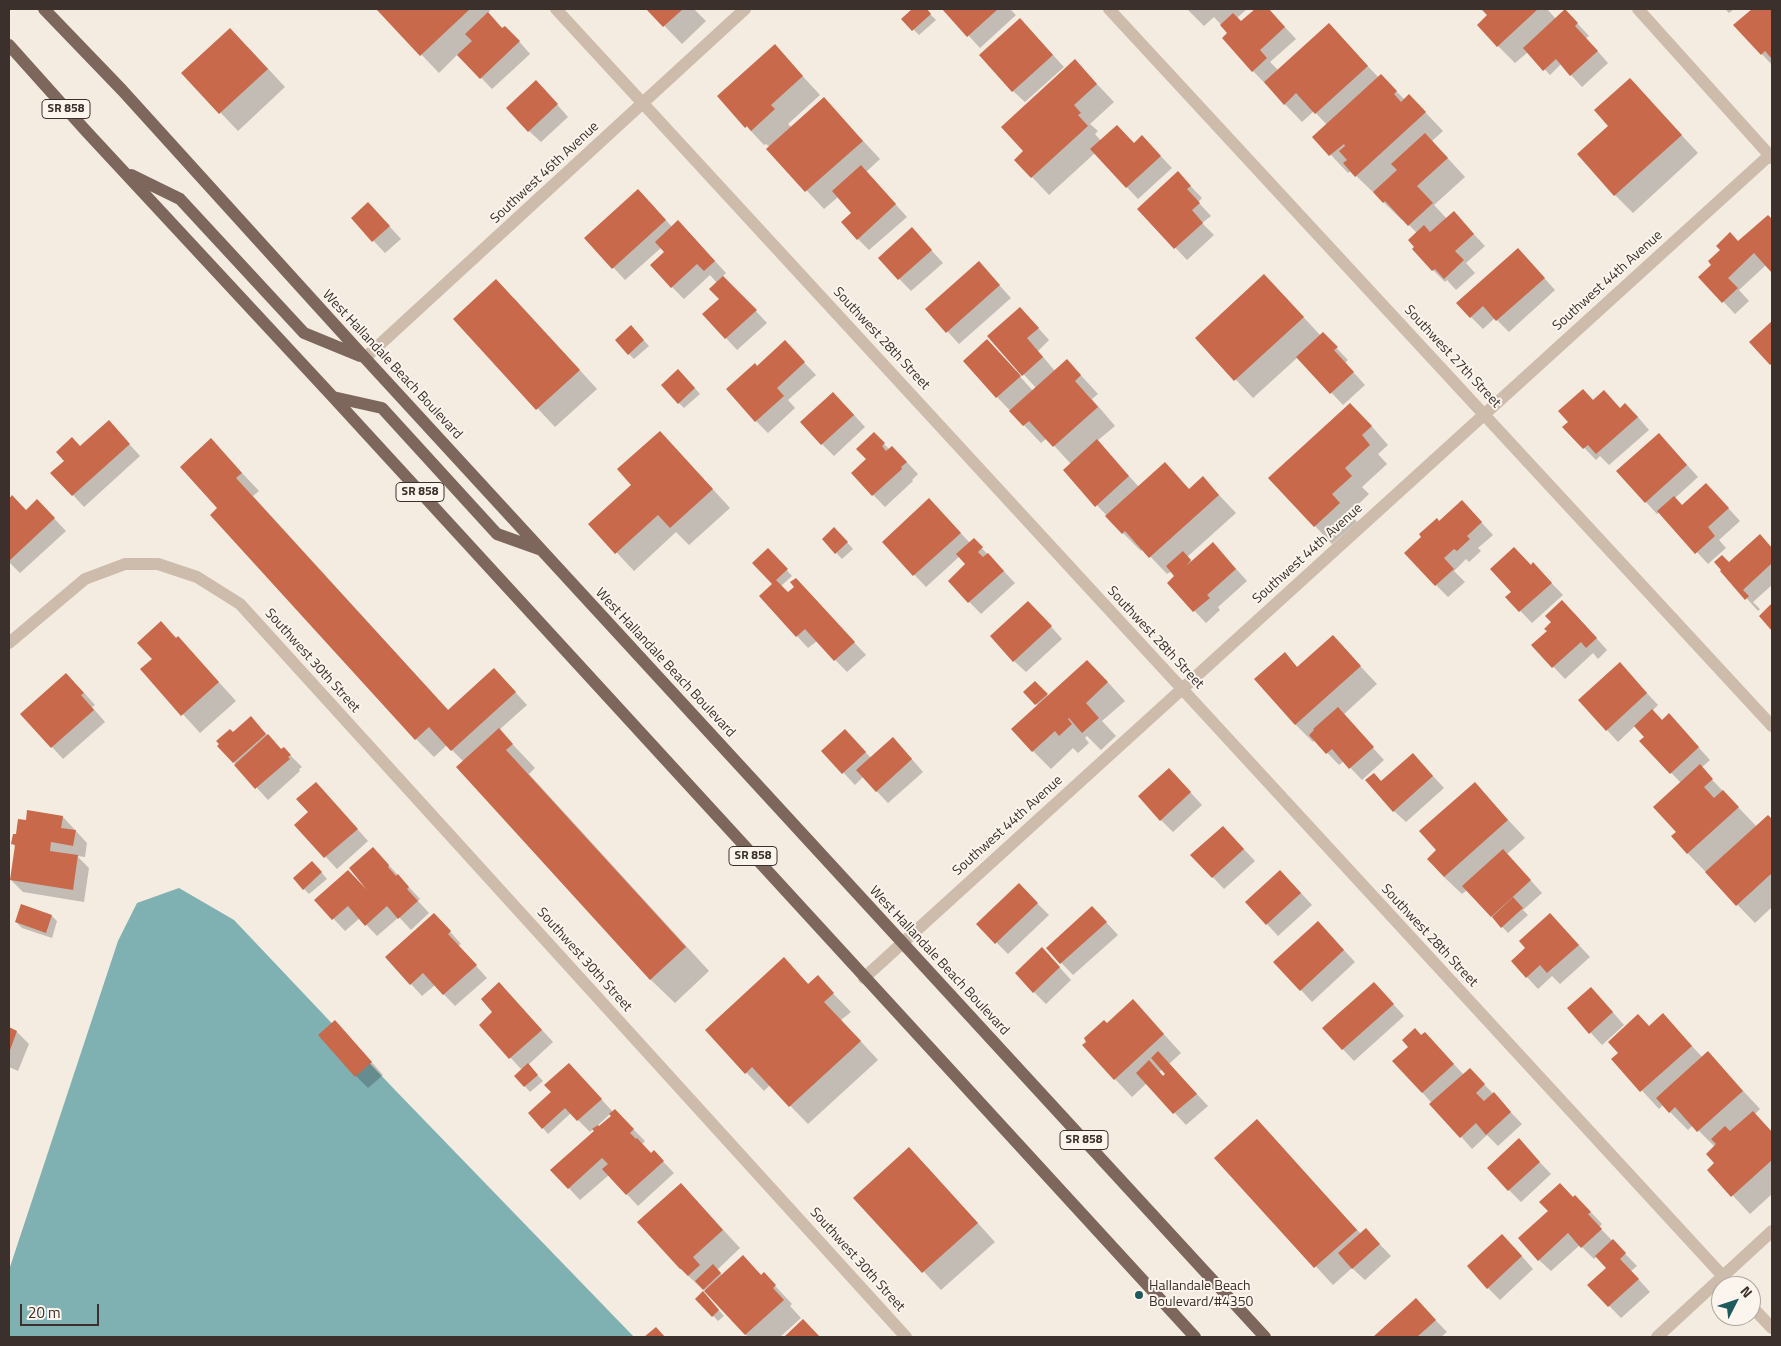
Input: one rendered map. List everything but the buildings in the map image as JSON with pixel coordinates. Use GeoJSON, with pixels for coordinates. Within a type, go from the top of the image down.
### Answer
{"type":"FeatureCollection","features":[{"type":"Feature","properties":{"kind":"main road","name":"West Hallandale Beach Boulevard"},"geometry":{"type":"LineString","coordinates":[[44,9],[122,90],[365,358],[1265,1337]]}},
{"type":"Feature","properties":{"kind":"main road","name":"SR 858"},"geometry":{"type":"LineString","coordinates":[[9,45],[86,132],[333,397],[1195,1337]]}},
{"type":"Feature","properties":{"kind":"main road"},"geometry":{"type":"LineString","coordinates":[[125,172],[180,199],[304,333],[365,358]]}},
{"type":"Feature","properties":{"kind":"main road"},"geometry":{"type":"LineString","coordinates":[[333,397],[382,408],[497,534],[541,550]]}},
{"type":"Feature","properties":{"kind":"street","name":"Southwest 28th Street"},"geometry":{"type":"LineString","coordinates":[[556,9],[1723,1276]]}},
{"type":"Feature","properties":{"kind":"street","name":"Southwest 46th Avenue"},"geometry":{"type":"LineString","coordinates":[[365,358],[745,9]]}},
{"type":"Feature","properties":{"kind":"street","name":"Southwest 27th Street"},"geometry":{"type":"LineString","coordinates":[[1109,9],[1772,726]]}},
{"type":"Feature","properties":{"kind":"street"},"geometry":{"type":"LineString","coordinates":[[1638,9],[1771,155]]}},
{"type":"Feature","properties":{"kind":"street","name":"Southwest 44th Avenue"},"geometry":{"type":"LineString","coordinates":[[864,978],[1483,414],[1771,155]]}},
{"type":"Feature","properties":{"kind":"street","name":"Southwest 30th Street"},"geometry":{"type":"LineString","coordinates":[[9,643],[85,579],[125,564],[158,564],[197,577],[240,604],[906,1337]]}},
{"type":"Feature","properties":{"kind":"street"},"geometry":{"type":"LineString","coordinates":[[1723,1276],[1772,1231]]}},
{"type":"Feature","properties":{"kind":"street"},"geometry":{"type":"LineString","coordinates":[[1657,1337],[1711,1287]]}},
{"type":"Feature","properties":{"kind":"street"},"geometry":{"type":"LineString","coordinates":[[1761,1316],[1772,1328]]}},
{"type":"Feature","properties":{"kind":"water"},"geometry":{"type":"Polygon","coordinates":[[[179,888],[234,920],[634,1337],[9,1337],[9,1270],[118,941],[137,903],[179,888]]]}},
{"type":"Feature","properties":{"kind":"place","name":"Hallandale Beach Boulevard/#4350"},"geometry":{"type":"Point","coordinates":[1139,1295]}}]}
